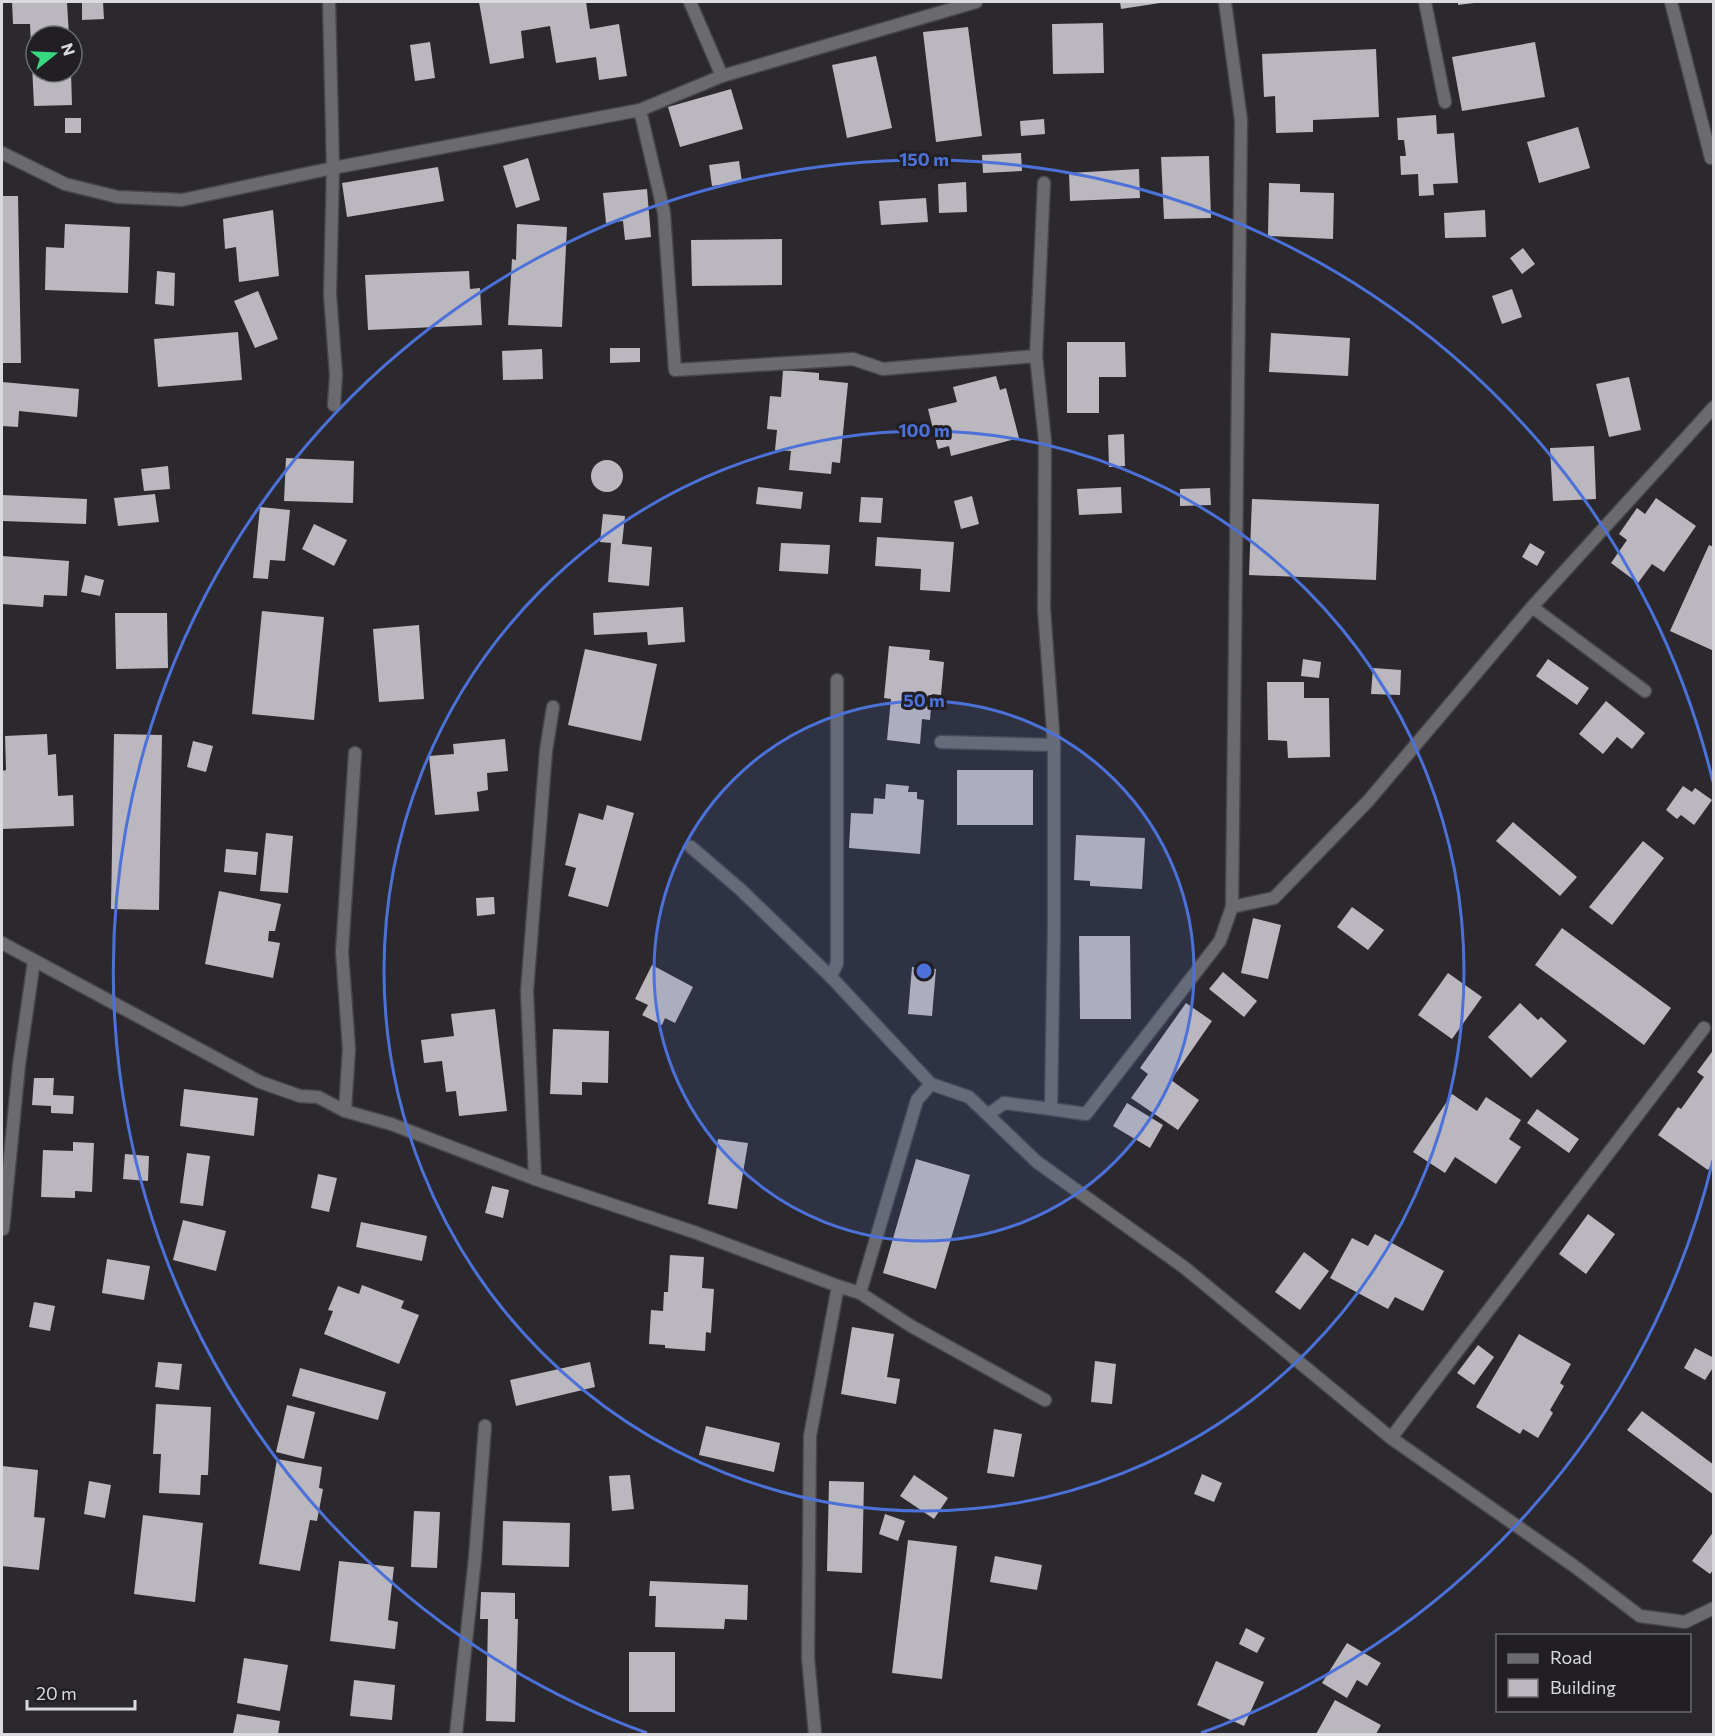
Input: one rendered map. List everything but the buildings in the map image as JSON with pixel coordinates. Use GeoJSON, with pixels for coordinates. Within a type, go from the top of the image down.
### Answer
{"type":"FeatureCollection","features":[{"type":"Feature","properties":{"kind":"street"},"geometry":{"type":"LineString","coordinates":[[329,2],[333,168],[330,294],[336,375],[334,405]]}},
{"type":"Feature","properties":{"kind":"street"},"geometry":{"type":"LineString","coordinates":[[690,2],[722,76]]}},
{"type":"Feature","properties":{"kind":"street"},"geometry":{"type":"LineString","coordinates":[[2,153],[65,184],[118,197],[182,200],[333,168],[640,110],[722,76],[976,2]]}},
{"type":"Feature","properties":{"kind":"street"},"geometry":{"type":"LineString","coordinates":[[989,1114],[1004,1103],[1086,1114],[1220,941],[1232,907],[1241,120],[1226,2]]}},
{"type":"Feature","properties":{"kind":"street"},"geometry":{"type":"LineString","coordinates":[[1425,2],[1445,102]]}},
{"type":"Feature","properties":{"kind":"street"},"geometry":{"type":"LineString","coordinates":[[1671,2],[1713,158]]}},
{"type":"Feature","properties":{"kind":"street"},"geometry":{"type":"LineString","coordinates":[[640,110],[664,213],[675,370],[854,359],[883,369],[1036,356]]}},
{"type":"Feature","properties":{"kind":"street"},"geometry":{"type":"LineString","coordinates":[[1044,183],[1036,356],[1045,441],[1044,609],[1054,745],[1051,1109]]}},
{"type":"Feature","properties":{"kind":"street"},"geometry":{"type":"LineString","coordinates":[[1232,907],[1274,898],[1369,800],[1532,607],[1713,407]]}},
{"type":"Feature","properties":{"kind":"street"},"geometry":{"type":"LineString","coordinates":[[1532,607],[1645,691]]}},
{"type":"Feature","properties":{"kind":"street"},"geometry":{"type":"LineString","coordinates":[[831,977],[837,963],[837,680]]}},
{"type":"Feature","properties":{"kind":"street"},"geometry":{"type":"LineString","coordinates":[[535,1179],[527,991],[546,751],[553,707]]}},
{"type":"Feature","properties":{"kind":"street"},"geometry":{"type":"LineString","coordinates":[[941,742],[1054,745]]}},
{"type":"Feature","properties":{"kind":"street"},"geometry":{"type":"LineString","coordinates":[[345,1111],[349,1050],[342,952],[355,753]]}},
{"type":"Feature","properties":{"kind":"street"},"geometry":{"type":"LineString","coordinates":[[691,847],[741,890],[831,977],[931,1084],[969,1096],[1037,1162],[1185,1268],[1391,1438],[1574,1566],[1640,1616],[1684,1622],[1713,1608]]}},
{"type":"Feature","properties":{"kind":"street"},"geometry":{"type":"LineString","coordinates":[[2,943],[260,1082],[300,1096],[318,1097],[345,1111],[392,1124],[535,1179],[694,1232],[860,1293],[911,1326],[1045,1400]]}},
{"type":"Feature","properties":{"kind":"street"},"geometry":{"type":"LineString","coordinates":[[3,1229],[19,1065],[34,961]]}},
{"type":"Feature","properties":{"kind":"street"},"geometry":{"type":"LineString","coordinates":[[1391,1438],[1704,1028]]}},
{"type":"Feature","properties":{"kind":"street"},"geometry":{"type":"LineString","coordinates":[[860,1293],[917,1100],[931,1084]]}},
{"type":"Feature","properties":{"kind":"street"},"geometry":{"type":"LineString","coordinates":[[815,1734],[808,1659],[810,1436],[838,1286]]}},
{"type":"Feature","properties":{"kind":"street"},"geometry":{"type":"LineString","coordinates":[[456,1734],[475,1558],[485,1426]]}}]}
